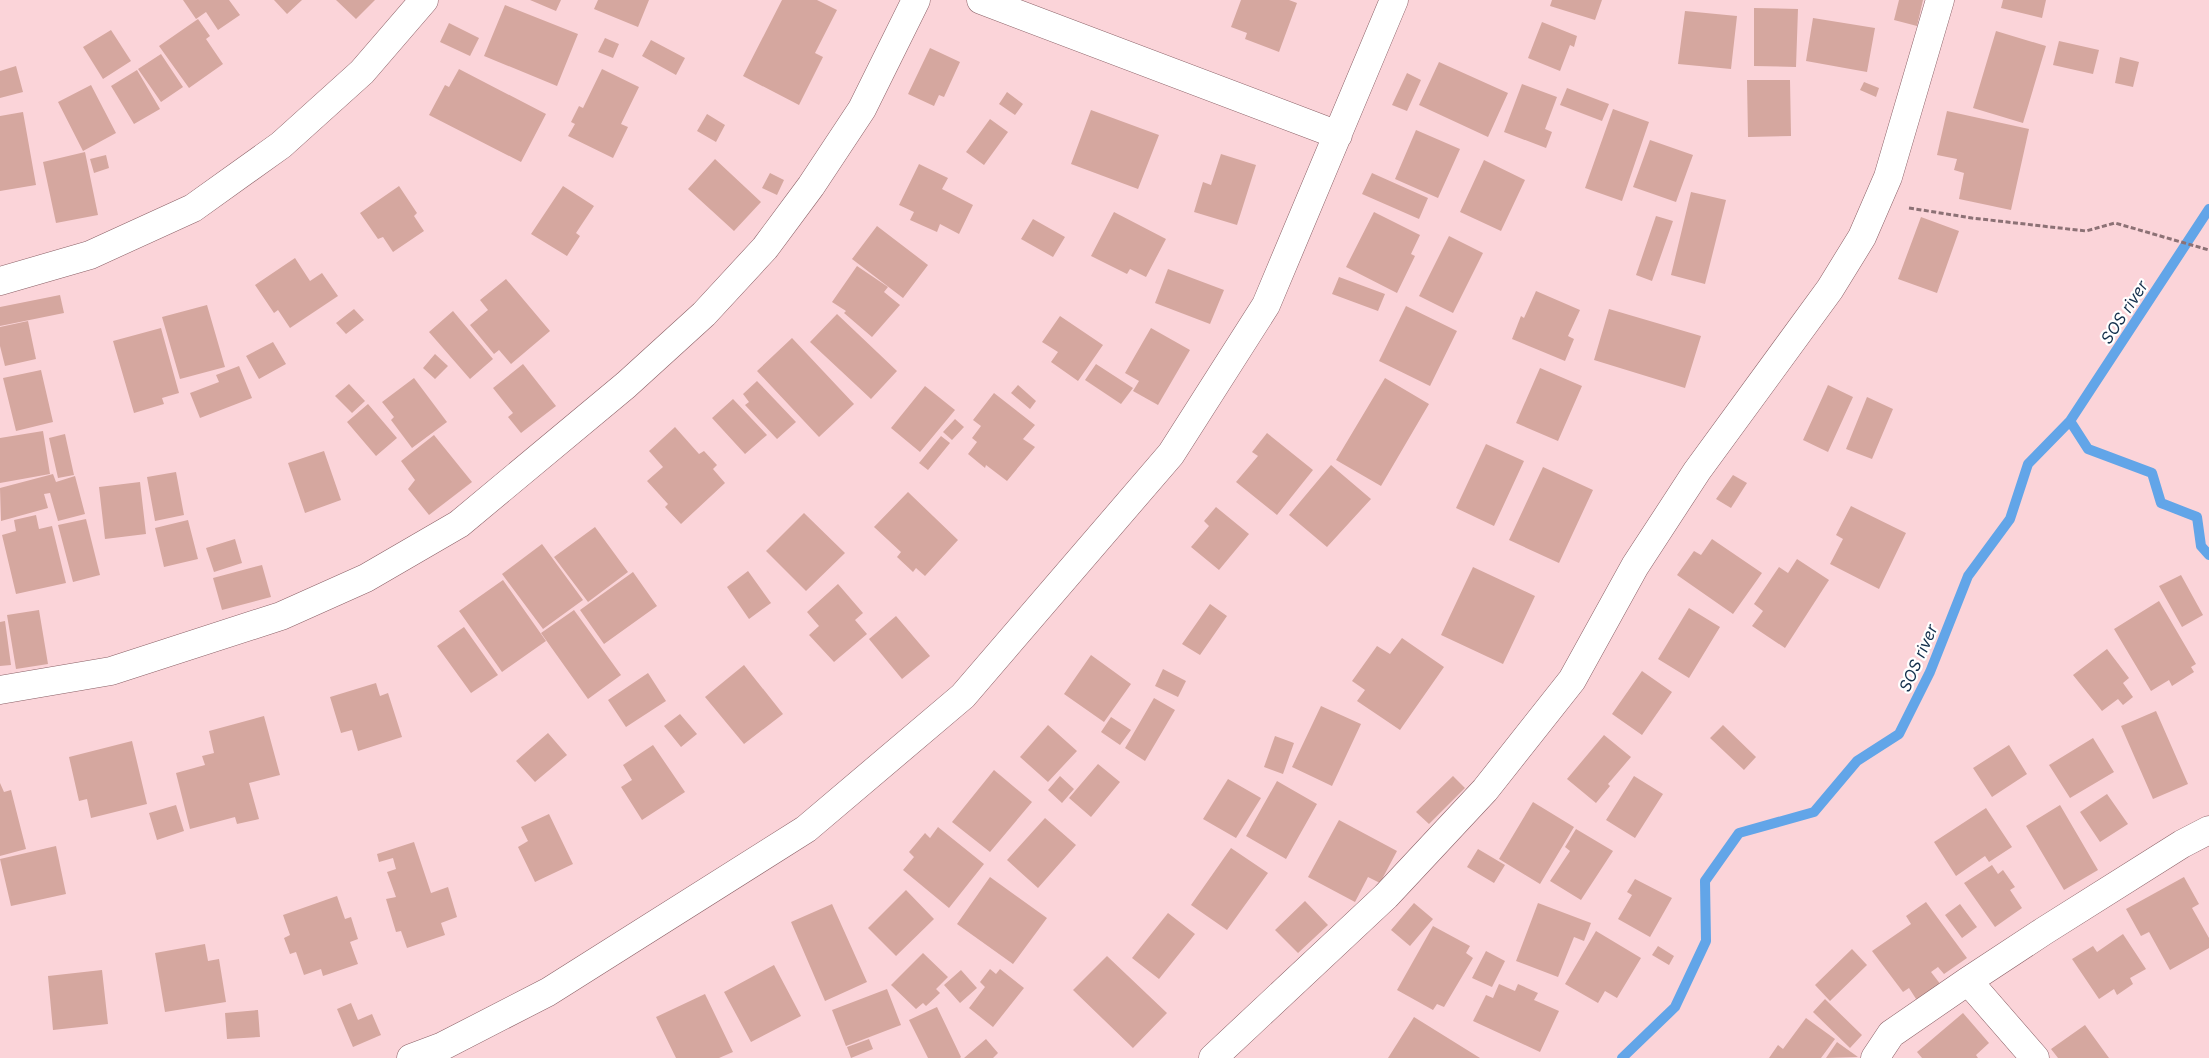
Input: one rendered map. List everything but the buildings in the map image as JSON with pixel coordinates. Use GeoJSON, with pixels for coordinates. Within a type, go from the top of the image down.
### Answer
{"type":"FeatureCollection","features":[{"type":"Feature","properties":{"kind":"street"},"geometry":{"type":"LineString","coordinates":[[0,281],[90,255],[193,208],[281,145],[362,72],[424,0]]}},
{"type":"Feature","properties":{"kind":"street"},"geometry":{"type":"LineString","coordinates":[[0,690],[111,670],[281,616],[366,578],[459,524],[626,385],[704,314],[765,248],[811,186],[862,109],[916,0]]}},
{"type":"Feature","properties":{"kind":"street"},"geometry":{"type":"LineString","coordinates":[[981,0],[1338,136]]}},
{"type":"Feature","properties":{"kind":"street"},"geometry":{"type":"LineString","coordinates":[[411,1058],[443,1046],[548,992],[806,829],[963,696],[1171,454],[1266,304],[1394,0]]}},
{"type":"Feature","properties":{"kind":"street"},"geometry":{"type":"LineString","coordinates":[[1213,1058],[1386,896],[1485,790],[1572,680],[1635,566],[1697,471],[1830,289],[1862,237],[1888,177],[1940,0]]}},
{"type":"Feature","properties":{"kind":"street"},"geometry":{"type":"LineString","coordinates":[[1875,1058],[1891,1034],[1968,981],[2182,844],[2209,830]]}},
{"type":"Feature","properties":{"kind":"street"},"geometry":{"type":"LineString","coordinates":[[1968,981],[2035,1058]]}},
{"type":"Feature","properties":{"kind":"path"},"geometry":{"type":"LineString","coordinates":[[1876,202],[1972,218],[2086,231],[2115,223],[2209,250]]}},
{"type":"Feature","properties":{"kind":"waterway","name":"SOS river"},"geometry":{"type":"LineString","coordinates":[[1622,1058],[1675,1007],[1706,941],[1705,881],[1739,833],[1814,812],[1857,761],[1899,734],[1930,672],[1968,576],[2010,519],[2028,464],[2070,421],[2209,209]]}},
{"type":"Feature","properties":{"kind":"waterway"},"geometry":{"type":"LineString","coordinates":[[2070,421],[2088,449],[2152,473],[2161,503],[2197,517],[2201,546],[2209,555]]}}]}
